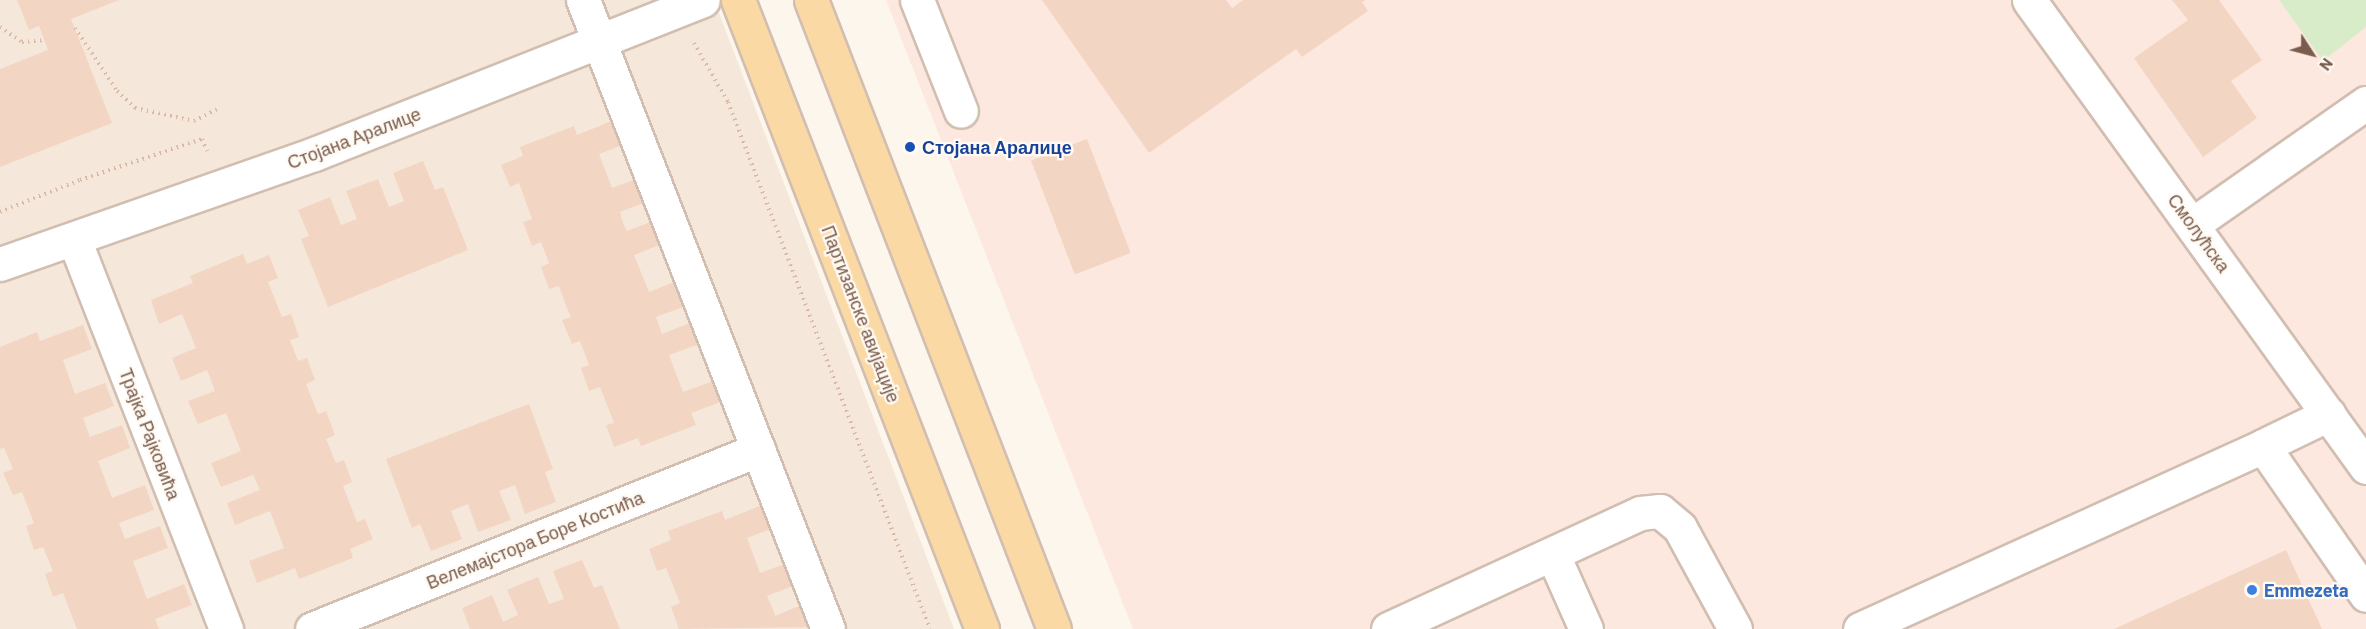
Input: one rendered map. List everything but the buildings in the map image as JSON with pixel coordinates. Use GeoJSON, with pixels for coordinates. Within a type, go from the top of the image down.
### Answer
{"type":"FeatureCollection","features":[{"type":"Feature","properties":{"kind":"main road","name":"Партизанске авијације"},"geometry":{"type":"LineString","coordinates":[[738,0],[982,629]]}},
{"type":"Feature","properties":{"kind":"main road"},"geometry":{"type":"LineString","coordinates":[[811,0],[1054,629]]}},
{"type":"Feature","properties":{"kind":"street"},"geometry":{"type":"LineString","coordinates":[[583,0],[828,629]]}},
{"type":"Feature","properties":{"kind":"street"},"geometry":{"type":"LineString","coordinates":[[917,0],[961,111]]}},
{"type":"Feature","properties":{"kind":"street","name":"Смолућска"},"geometry":{"type":"LineString","coordinates":[[2028,0],[2193,224],[2366,467]]}},
{"type":"Feature","properties":{"kind":"street","name":"Стојана Аралице"},"geometry":{"type":"LineString","coordinates":[[0,264],[314,154],[689,5]]}},
{"type":"Feature","properties":{"kind":"street"},"geometry":{"type":"LineString","coordinates":[[2193,224],[2366,103]]}},
{"type":"Feature","properties":{"kind":"street","name":"Трајка Рајковића"},"geometry":{"type":"LineString","coordinates":[[74,239],[226,629]]}},
{"type":"Feature","properties":{"kind":"street"},"geometry":{"type":"LineString","coordinates":[[1860,629],[2329,414]]}},
{"type":"Feature","properties":{"kind":"street"},"geometry":{"type":"LineString","coordinates":[[2263,446],[2366,596]]}},
{"type":"Feature","properties":{"kind":"street","name":"Велемајстора Боре Костића"},"geometry":{"type":"LineString","coordinates":[[312,629],[758,450]]}},
{"type":"Feature","properties":{"kind":"street"},"geometry":{"type":"LineString","coordinates":[[1388,629],[1640,513],[1660,511],[1680,528],[1735,629]]}},
{"type":"Feature","properties":{"kind":"street"},"geometry":{"type":"LineString","coordinates":[[1553,555],[1586,629]]}},
{"type":"Feature","properties":{"kind":"path"},"geometry":{"type":"LineString","coordinates":[[689,5],[930,629]]}},
{"type":"Feature","properties":{"kind":"path"},"geometry":{"type":"LineString","coordinates":[[0,27],[22,42],[44,40]]}},
{"type":"Feature","properties":{"kind":"path"},"geometry":{"type":"LineString","coordinates":[[75,28],[117,90],[135,108],[194,121],[219,108]]}},
{"type":"Feature","properties":{"kind":"shaded area"},"geometry":{"type":"Polygon","coordinates":[[[0,0],[714,0],[954,629],[0,629],[0,0]]]}},
{"type":"Feature","properties":{"kind":"shaded area"},"geometry":{"type":"Polygon","coordinates":[[[886,0],[2366,0],[2366,629],[1133,629],[886,0]]]}},
{"type":"Feature","properties":{"kind":"green space"},"geometry":{"type":"Polygon","coordinates":[[[2279,0],[2366,0],[2366,27],[2323,61],[2279,0]]]}},
{"type":"Feature","properties":{"kind":"place","name":"Стојана Аралице"},"geometry":{"type":"Point","coordinates":[910,147]}},
{"type":"Feature","properties":{"kind":"place","name":"Emmezeta"},"geometry":{"type":"Point","coordinates":[2252,590]}}]}
